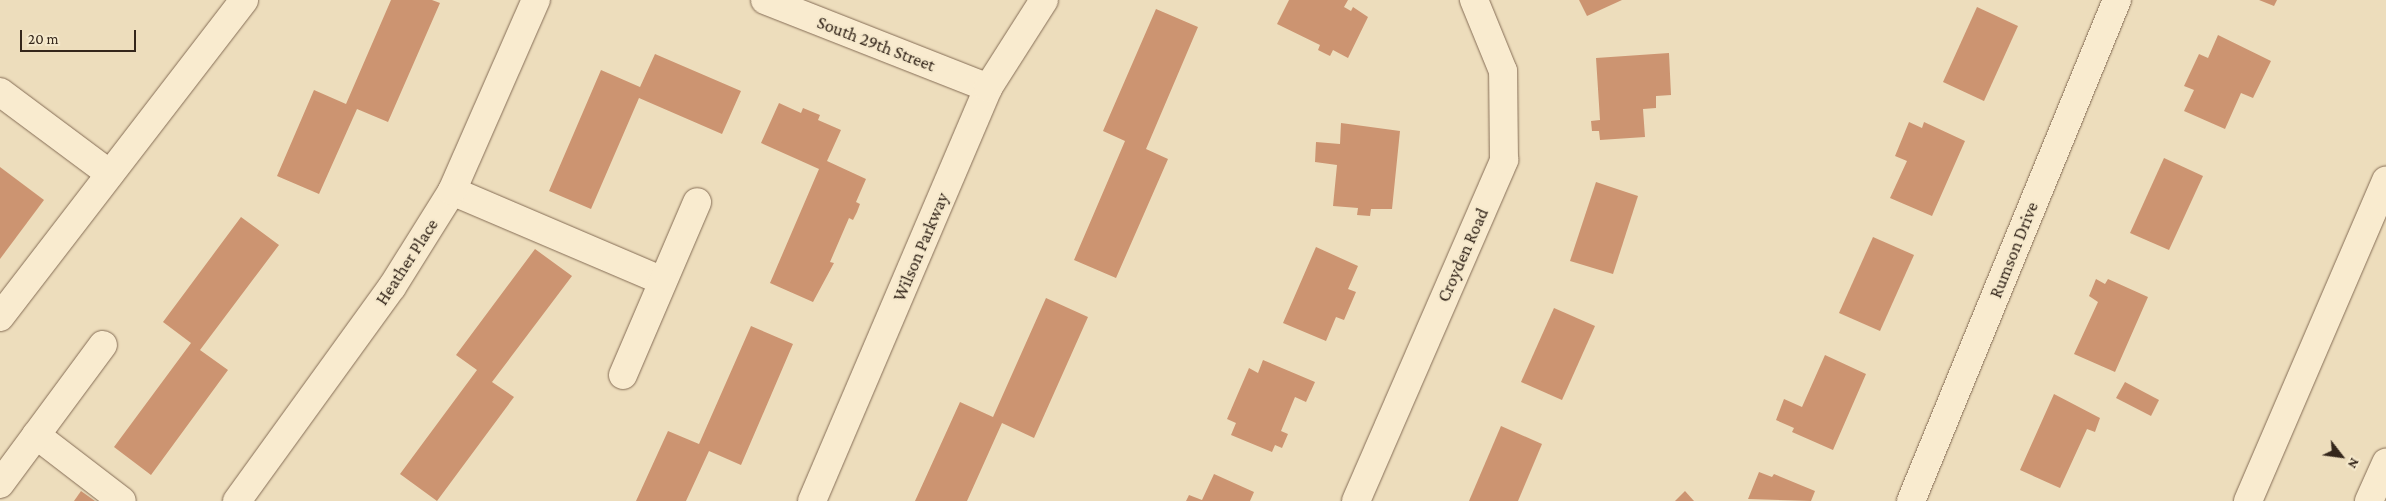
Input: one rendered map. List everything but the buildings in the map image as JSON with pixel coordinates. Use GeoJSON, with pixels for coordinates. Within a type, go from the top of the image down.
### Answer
{"type":"FeatureCollection","features":[{"type":"Feature","properties":{"kind":"street"},"geometry":{"type":"LineString","coordinates":[[0,317],[244,0]]}},
{"type":"Feature","properties":{"kind":"street","name":"Heather Place"},"geometry":{"type":"LineString","coordinates":[[237,501],[392,287],[452,191],[536,0]]}},
{"type":"Feature","properties":{"kind":"street","name":"South 29th Street"},"geometry":{"type":"LineString","coordinates":[[765,0],[988,88]]}},
{"type":"Feature","properties":{"kind":"street","name":"Wilson Parkway"},"geometry":{"type":"LineString","coordinates":[[812,501],[988,88],[1044,0]]}},
{"type":"Feature","properties":{"kind":"street","name":"Croyden Road"},"geometry":{"type":"LineString","coordinates":[[1356,501],[1504,160],[1502,71],[1474,0]]}},
{"type":"Feature","properties":{"kind":"street","name":"Rumson Drive"},"geometry":{"type":"LineString","coordinates":[[1911,501],[2117,0]]}},
{"type":"Feature","properties":{"kind":"street"},"geometry":{"type":"LineString","coordinates":[[0,92],[110,174]]}},
{"type":"Feature","properties":{"kind":"street"},"geometry":{"type":"LineString","coordinates":[[2248,501],[2386,180]]}},
{"type":"Feature","properties":{"kind":"street"},"geometry":{"type":"LineString","coordinates":[[452,191],[663,281]]}},
{"type":"Feature","properties":{"kind":"street"},"geometry":{"type":"LineString","coordinates":[[623,375],[697,202]]}},
{"type":"Feature","properties":{"kind":"street"},"geometry":{"type":"LineString","coordinates":[[0,484],[103,345]]}},
{"type":"Feature","properties":{"kind":"street"},"geometry":{"type":"LineString","coordinates":[[36,435],[122,501]]}},
{"type":"Feature","properties":{"kind":"street"},"geometry":{"type":"LineString","coordinates":[[2369,501],[2386,463]]}}]}
